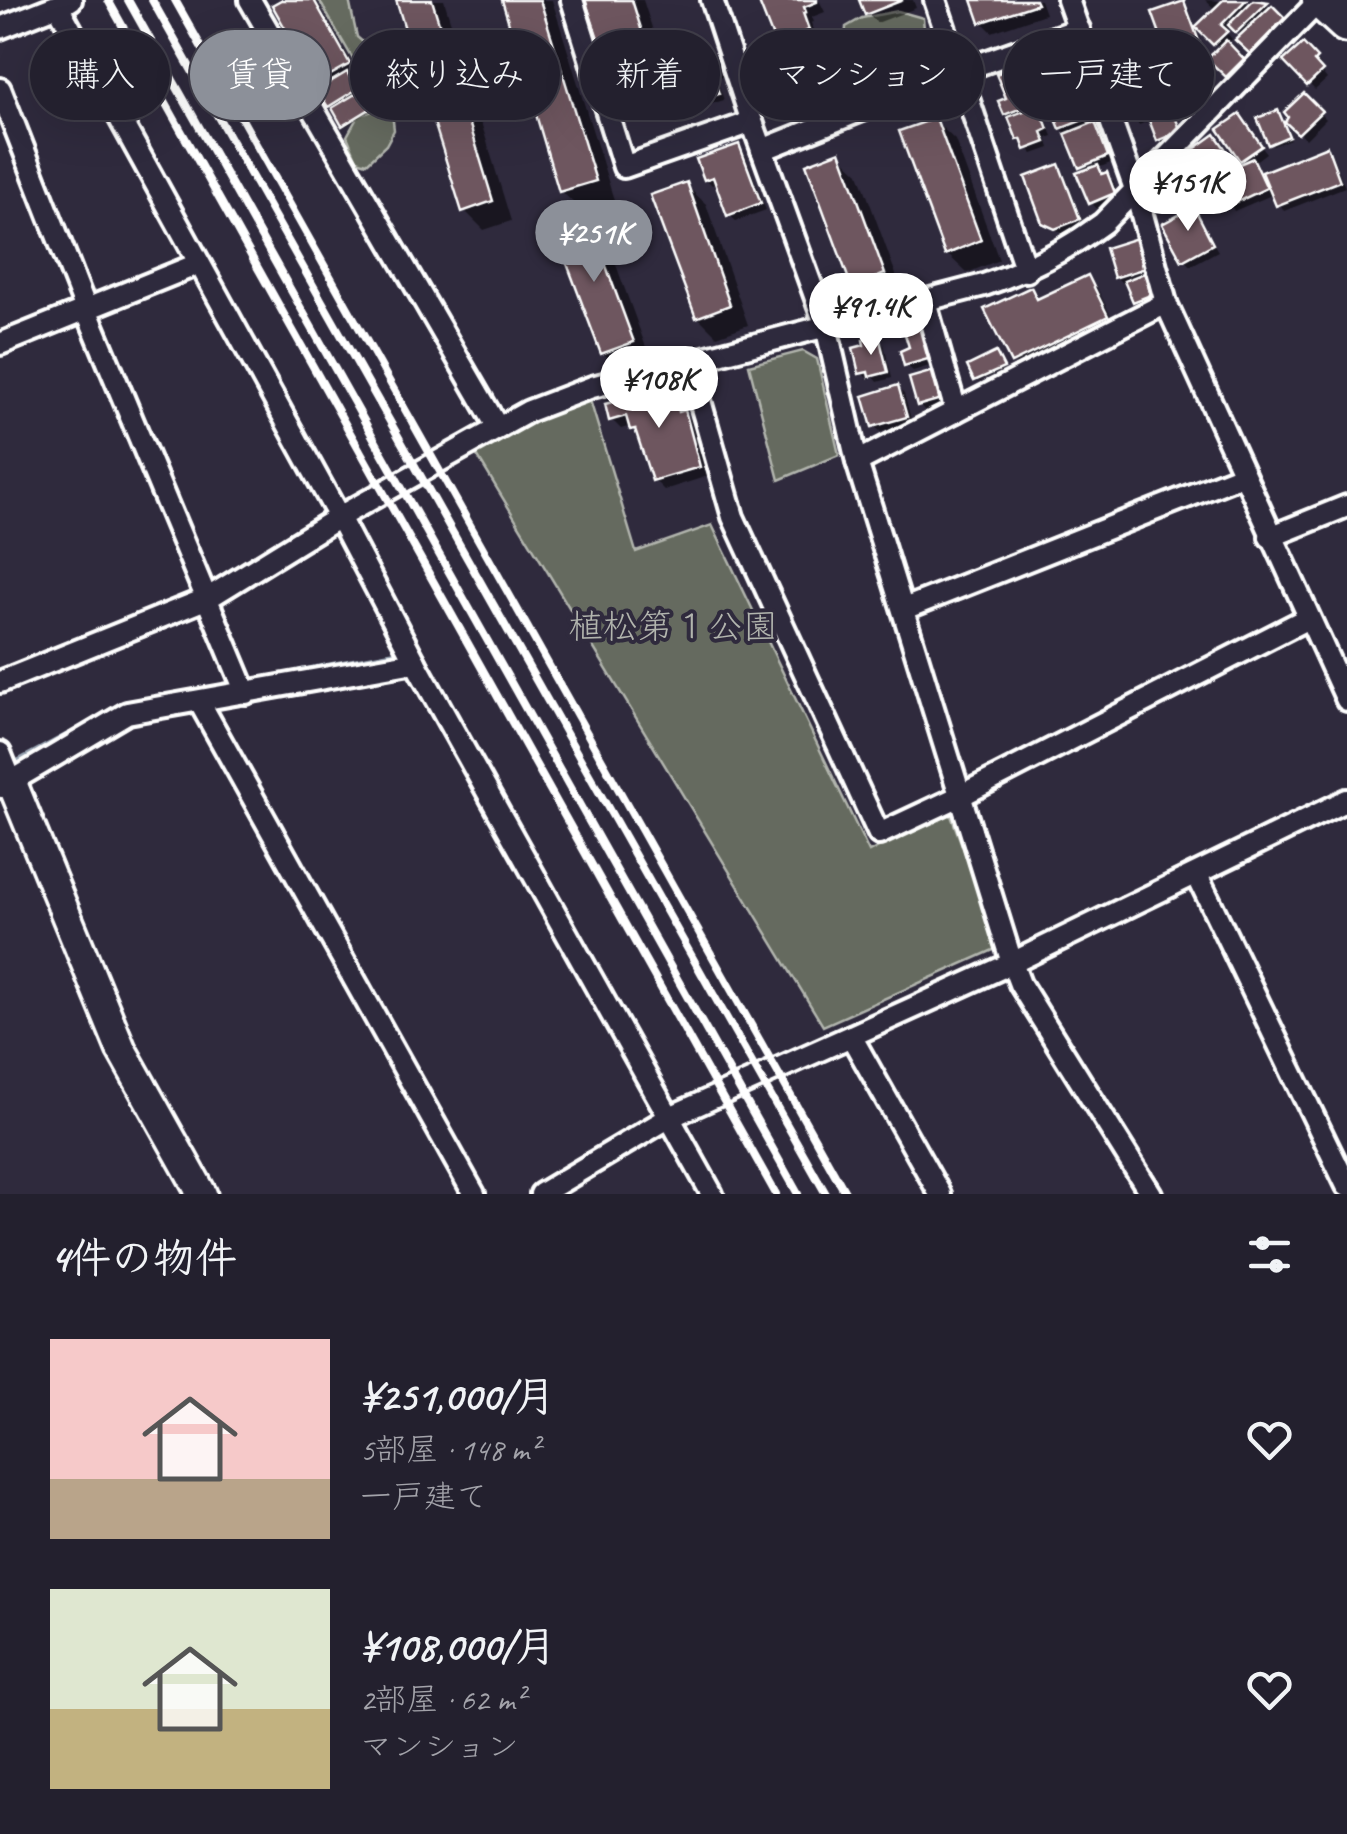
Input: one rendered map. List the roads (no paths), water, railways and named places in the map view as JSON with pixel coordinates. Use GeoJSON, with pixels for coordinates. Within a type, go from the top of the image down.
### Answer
{"type":"FeatureCollection","features":[{"type":"Feature","properties":{"kind":"highway"},"geometry":{"type":"LineString","coordinates":[[1321,0],[1347,23]]}},
{"type":"Feature","properties":{"kind":"street"},"geometry":{"type":"LineString","coordinates":[[250,0],[498,428]]}},
{"type":"Feature","properties":{"kind":"street"},"geometry":{"type":"LineString","coordinates":[[572,0],[624,167],[752,122]]}},
{"type":"Feature","properties":{"kind":"street"},"geometry":{"type":"LineString","coordinates":[[712,0],[826,326],[856,462],[1012,963],[1020,984],[1151,1194]]}},
{"type":"Feature","properties":{"kind":"street"},"geometry":{"type":"LineString","coordinates":[[935,0],[946,30]]}},
{"type":"Feature","properties":{"kind":"street"},"geometry":{"type":"LineString","coordinates":[[1068,0],[1135,189],[1166,303],[1347,700]]}},
{"type":"Feature","properties":{"kind":"street"},"geometry":{"type":"LineString","coordinates":[[0,682],[208,598],[339,517],[529,410],[592,387],[1026,271],[1069,248],[1103,223],[1321,0]]}},
{"type":"Feature","properties":{"kind":"street"},"geometry":{"type":"LineString","coordinates":[[0,28],[64,3],[198,264],[712,1194]]}},
{"type":"Feature","properties":{"kind":"street"},"geometry":{"type":"LineString","coordinates":[[984,63],[1079,29]]}},
{"type":"Feature","properties":{"kind":"street"},"geometry":{"type":"LineString","coordinates":[[0,89],[86,309],[246,693]]}},
{"type":"Feature","properties":{"kind":"street"},"geometry":{"type":"LineString","coordinates":[[762,150],[837,120]]}},
{"type":"Feature","properties":{"kind":"street"},"geometry":{"type":"LineString","coordinates":[[976,120],[1026,271]]}},
{"type":"Feature","properties":{"kind":"street"},"geometry":{"type":"LineString","coordinates":[[0,344],[198,264]]}},
{"type":"Feature","properties":{"kind":"street"},"geometry":{"type":"LineString","coordinates":[[925,300],[956,411]]}},
{"type":"Feature","properties":{"kind":"street"},"geometry":{"type":"LineString","coordinates":[[856,462],[1166,303]]}},
{"type":"Feature","properties":{"kind":"street"},"geometry":{"type":"LineString","coordinates":[[689,362],[733,517],[879,834],[1308,618]]}},
{"type":"Feature","properties":{"kind":"street"},"geometry":{"type":"LineString","coordinates":[[904,609],[1242,475]]}},
{"type":"Feature","properties":{"kind":"street"},"geometry":{"type":"LineString","coordinates":[[1270,537],[1347,506]]}},
{"type":"Feature","properties":{"kind":"street"},"geometry":{"type":"LineString","coordinates":[[6,785],[127,714],[415,662]]}},
{"type":"Feature","properties":{"kind":"street"},"geometry":{"type":"LineString","coordinates":[[200,703],[474,1194]]}},
{"type":"Feature","properties":{"kind":"street"},"geometry":{"type":"LineString","coordinates":[[0,754],[6,785],[121,1049],[202,1194]]}},
{"type":"Feature","properties":{"kind":"street"},"geometry":{"type":"LineString","coordinates":[[541,1194],[670,1117],[1012,963],[1347,800]]}},
{"type":"Feature","properties":{"kind":"street"},"geometry":{"type":"LineString","coordinates":[[1198,874],[1347,1186]]}},
{"type":"Feature","properties":{"kind":"street"},"geometry":{"type":"LineString","coordinates":[[851,1036],[940,1194]]}},
{"type":"Feature","properties":{"kind":"waterway"},"geometry":{"type":"LineString","coordinates":[[301,672],[395,654]]}},
{"type":"Feature","properties":{"kind":"waterway"},"geometry":{"type":"LineString","coordinates":[[10,767],[68,736]]}},
{"type":"Feature","properties":{"kind":"railway"},"geometry":{"type":"LineString","coordinates":[[108,0],[776,1194]]}},
{"type":"Feature","properties":{"kind":"railway"},"geometry":{"type":"LineString","coordinates":[[128,0],[798,1194]]}},
{"type":"Feature","properties":{"kind":"railway"},"geometry":{"type":"LineString","coordinates":[[152,0],[826,1194]]}},
{"type":"Feature","properties":{"kind":"railway"},"geometry":{"type":"LineString","coordinates":[[175,0],[846,1194]]}},
{"type":"Feature","properties":{"kind":"park label","name":"植松第１公園"},"geometry":{"type":"Point","coordinates":[673,626]}}]}
